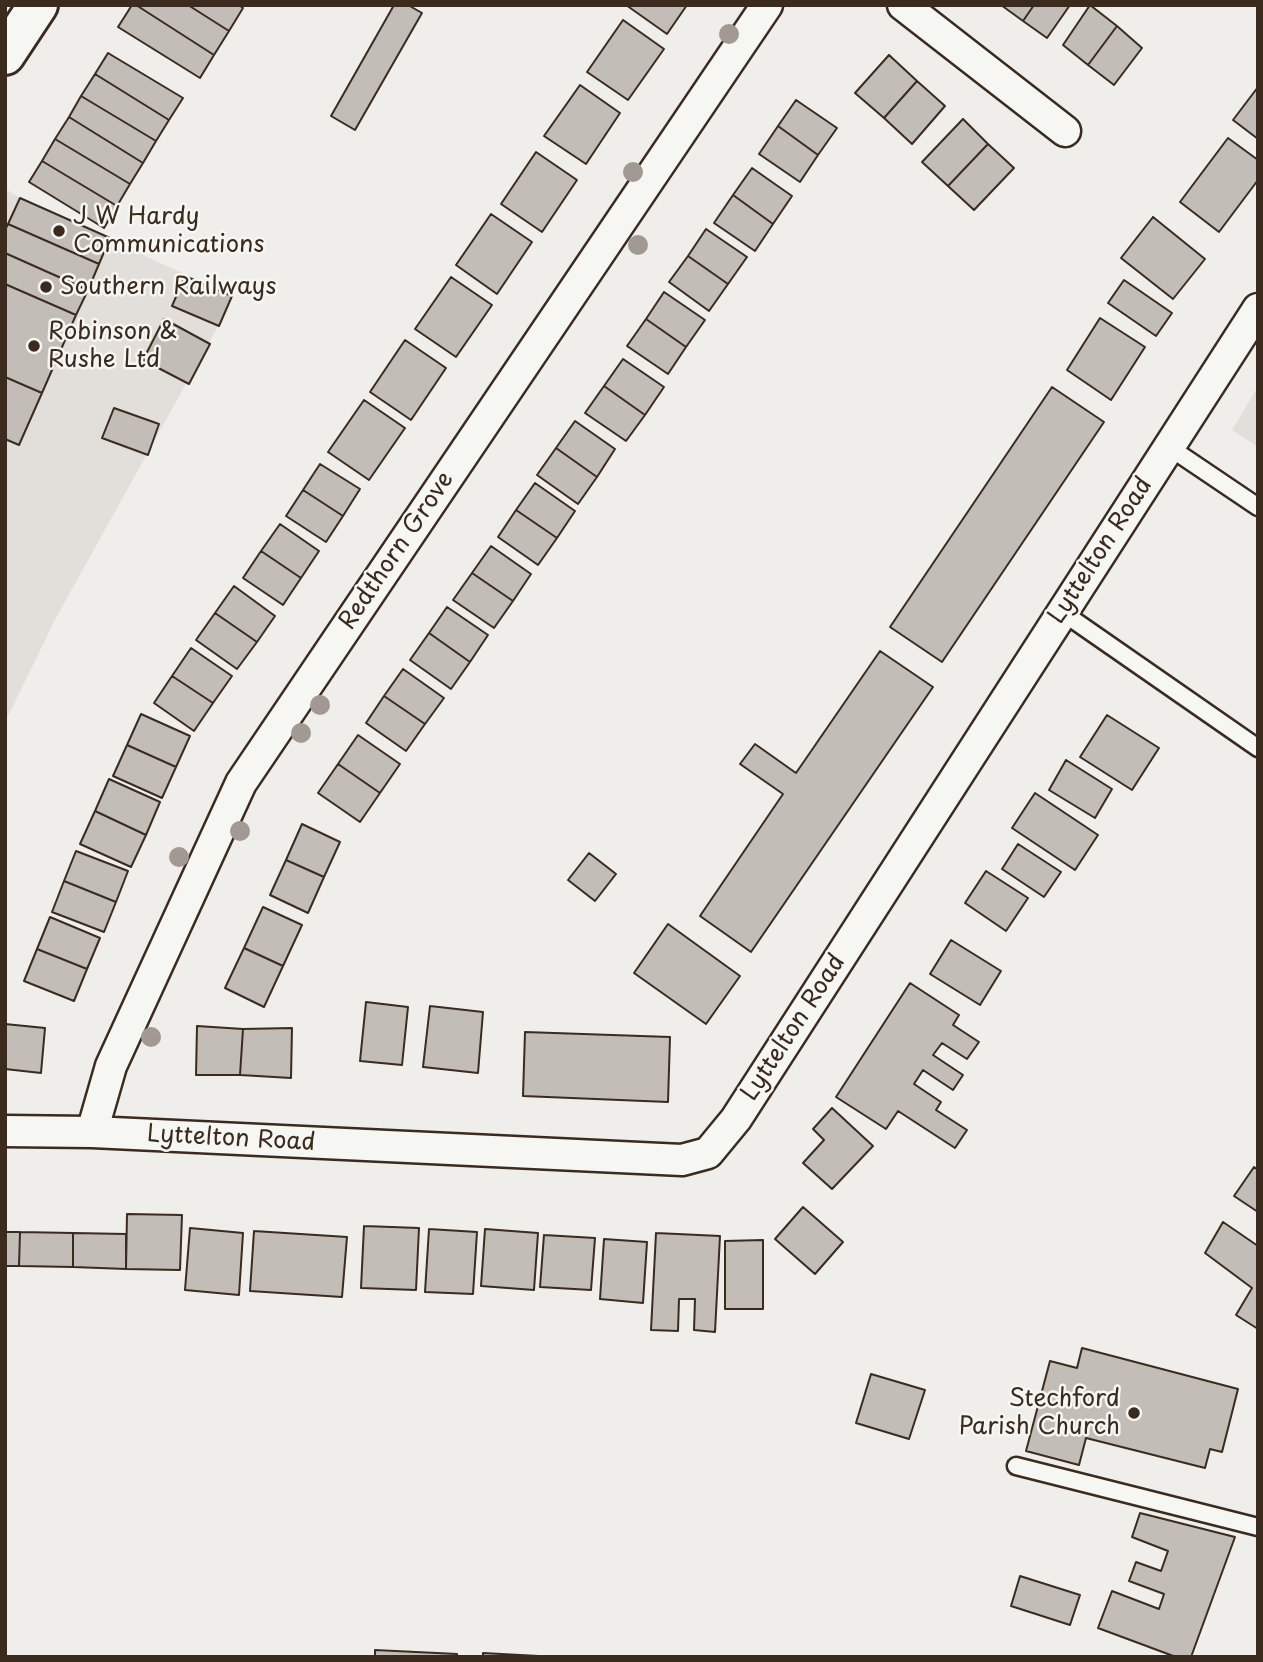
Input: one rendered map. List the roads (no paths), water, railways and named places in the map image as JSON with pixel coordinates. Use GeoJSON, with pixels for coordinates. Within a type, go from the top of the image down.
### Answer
{"type":"FeatureCollection","features":[{"type":"Feature","properties":{"kind":"main road"},"geometry":{"type":"LineString","coordinates":[[5,55],[38,5]]}},
{"type":"Feature","properties":{"kind":"street","name":"Redthorn Grove"},"geometry":{"type":"LineString","coordinates":[[92,1132],[110,1066],[241,783],[767,5]]}},
{"type":"Feature","properties":{"kind":"street"},"geometry":{"type":"LineString","coordinates":[[903,5],[1065,131]]}},
{"type":"Feature","properties":{"kind":"street","name":"Lyttelton Road"},"geometry":{"type":"LineString","coordinates":[[5,1131],[92,1132],[682,1160],[708,1153],[736,1119],[1258,309]]}},
{"type":"Feature","properties":{"kind":"lane"},"geometry":{"type":"LineString","coordinates":[[1169,447],[1258,507]]}},
{"type":"Feature","properties":{"kind":"lane"},"geometry":{"type":"LineString","coordinates":[[1062,612],[1258,748]]}},
{"type":"Feature","properties":{"kind":"lane"},"geometry":{"type":"LineString","coordinates":[[1016,1466],[1258,1527]]}},
{"type":"Feature","properties":{"kind":"place","name":"J W Hardy Communications"},"geometry":{"type":"Point","coordinates":[59,231]}},
{"type":"Feature","properties":{"kind":"place","name":"Southern Railways"},"geometry":{"type":"Point","coordinates":[46,287]}},
{"type":"Feature","properties":{"kind":"place","name":"Robinson & Rushe Ltd"},"geometry":{"type":"Point","coordinates":[34,346]}},
{"type":"Feature","properties":{"kind":"place","name":"Stechford Parish Church"},"geometry":{"type":"Point","coordinates":[1134,1413]}}]}
